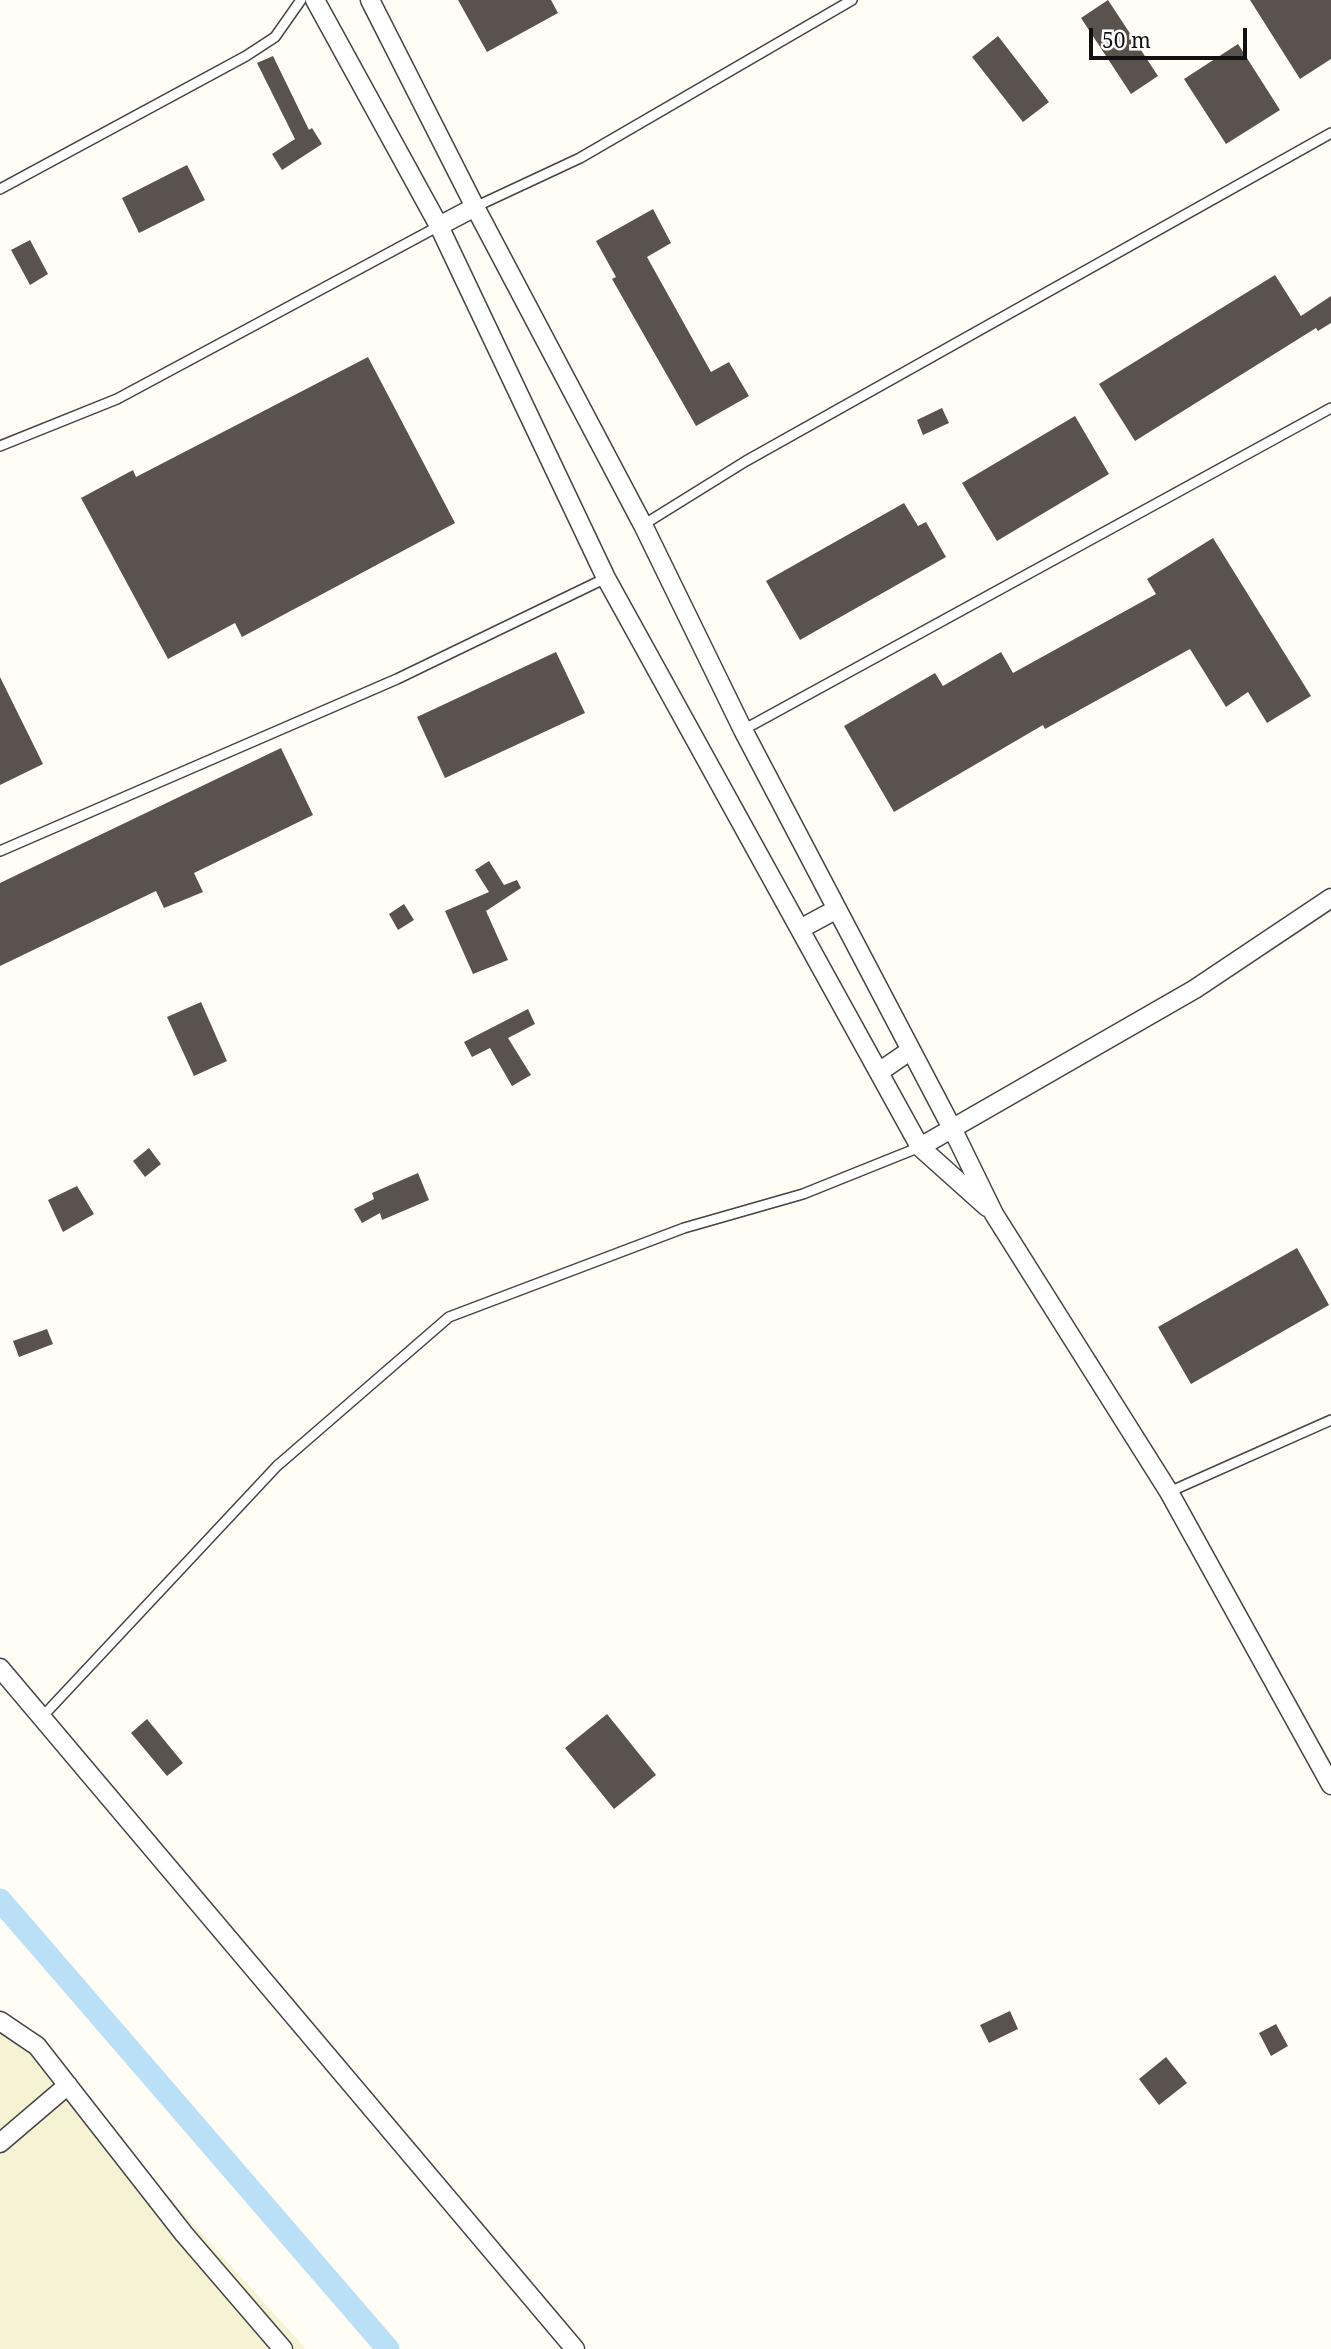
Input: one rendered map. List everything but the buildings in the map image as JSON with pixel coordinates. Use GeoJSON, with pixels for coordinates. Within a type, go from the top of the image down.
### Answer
{"type":"FeatureCollection","features":[{"type":"Feature","properties":{"kind":"street"},"geometry":{"type":"LineString","coordinates":[[315,0],[439,226],[606,578],[920,1147],[994,1214]]}},
{"type":"Feature","properties":{"kind":"street"},"geometry":{"type":"LineString","coordinates":[[370,0],[475,207],[643,525],[743,730],[953,1130],[994,1214],[1169,1492],[1331,1785]]}},
{"type":"Feature","properties":{"kind":"street"},"geometry":{"type":"LineString","coordinates":[[439,226],[475,207]]}},
{"type":"Feature","properties":{"kind":"street"},"geometry":{"type":"LineString","coordinates":[[920,1147],[1195,989],[1331,898]]}},
{"type":"Feature","properties":{"kind":"street"},"geometry":{"type":"LineString","coordinates":[[800,929],[837,909]]}},
{"type":"Feature","properties":{"kind":"street"},"geometry":{"type":"LineString","coordinates":[[879,1072],[911,1050]]}},
{"type":"Feature","properties":{"kind":"street"},"geometry":{"type":"LineString","coordinates":[[0,1668],[575,2349]]}},
{"type":"Feature","properties":{"kind":"street"},"geometry":{"type":"LineString","coordinates":[[0,2021],[37,2046],[184,2234],[284,2349]]}},
{"type":"Feature","properties":{"kind":"street"},"geometry":{"type":"LineString","coordinates":[[0,2143],[68,2085]]}},
{"type":"Feature","properties":{"kind":"lane"},"geometry":{"type":"LineString","coordinates":[[0,189],[246,56],[275,37],[301,0]]}},
{"type":"Feature","properties":{"kind":"lane"},"geometry":{"type":"LineString","coordinates":[[475,207],[580,158],[852,0]]}},
{"type":"Feature","properties":{"kind":"lane"},"geometry":{"type":"LineString","coordinates":[[643,525],[746,461],[1331,132]]}},
{"type":"Feature","properties":{"kind":"lane"},"geometry":{"type":"LineString","coordinates":[[0,446],[117,399],[439,226]]}},
{"type":"Feature","properties":{"kind":"lane"},"geometry":{"type":"LineString","coordinates":[[743,730],[1331,408]]}},
{"type":"Feature","properties":{"kind":"lane"},"geometry":{"type":"LineString","coordinates":[[0,851],[397,679],[606,578]]}},
{"type":"Feature","properties":{"kind":"lane"},"geometry":{"type":"LineString","coordinates":[[43,1716],[277,1466],[449,1317],[684,1228],[803,1194],[920,1147]]}},
{"type":"Feature","properties":{"kind":"lane"},"geometry":{"type":"LineString","coordinates":[[1169,1492],[1331,1420]]}},
{"type":"Feature","properties":{"kind":"shaded area"},"geometry":{"type":"Polygon","coordinates":[[[0,2010],[306,2349],[0,2349],[0,2010]]]}},
{"type":"Feature","properties":{"kind":"waterway"},"geometry":{"type":"LineString","coordinates":[[0,1900],[388,2349]]}}]}
